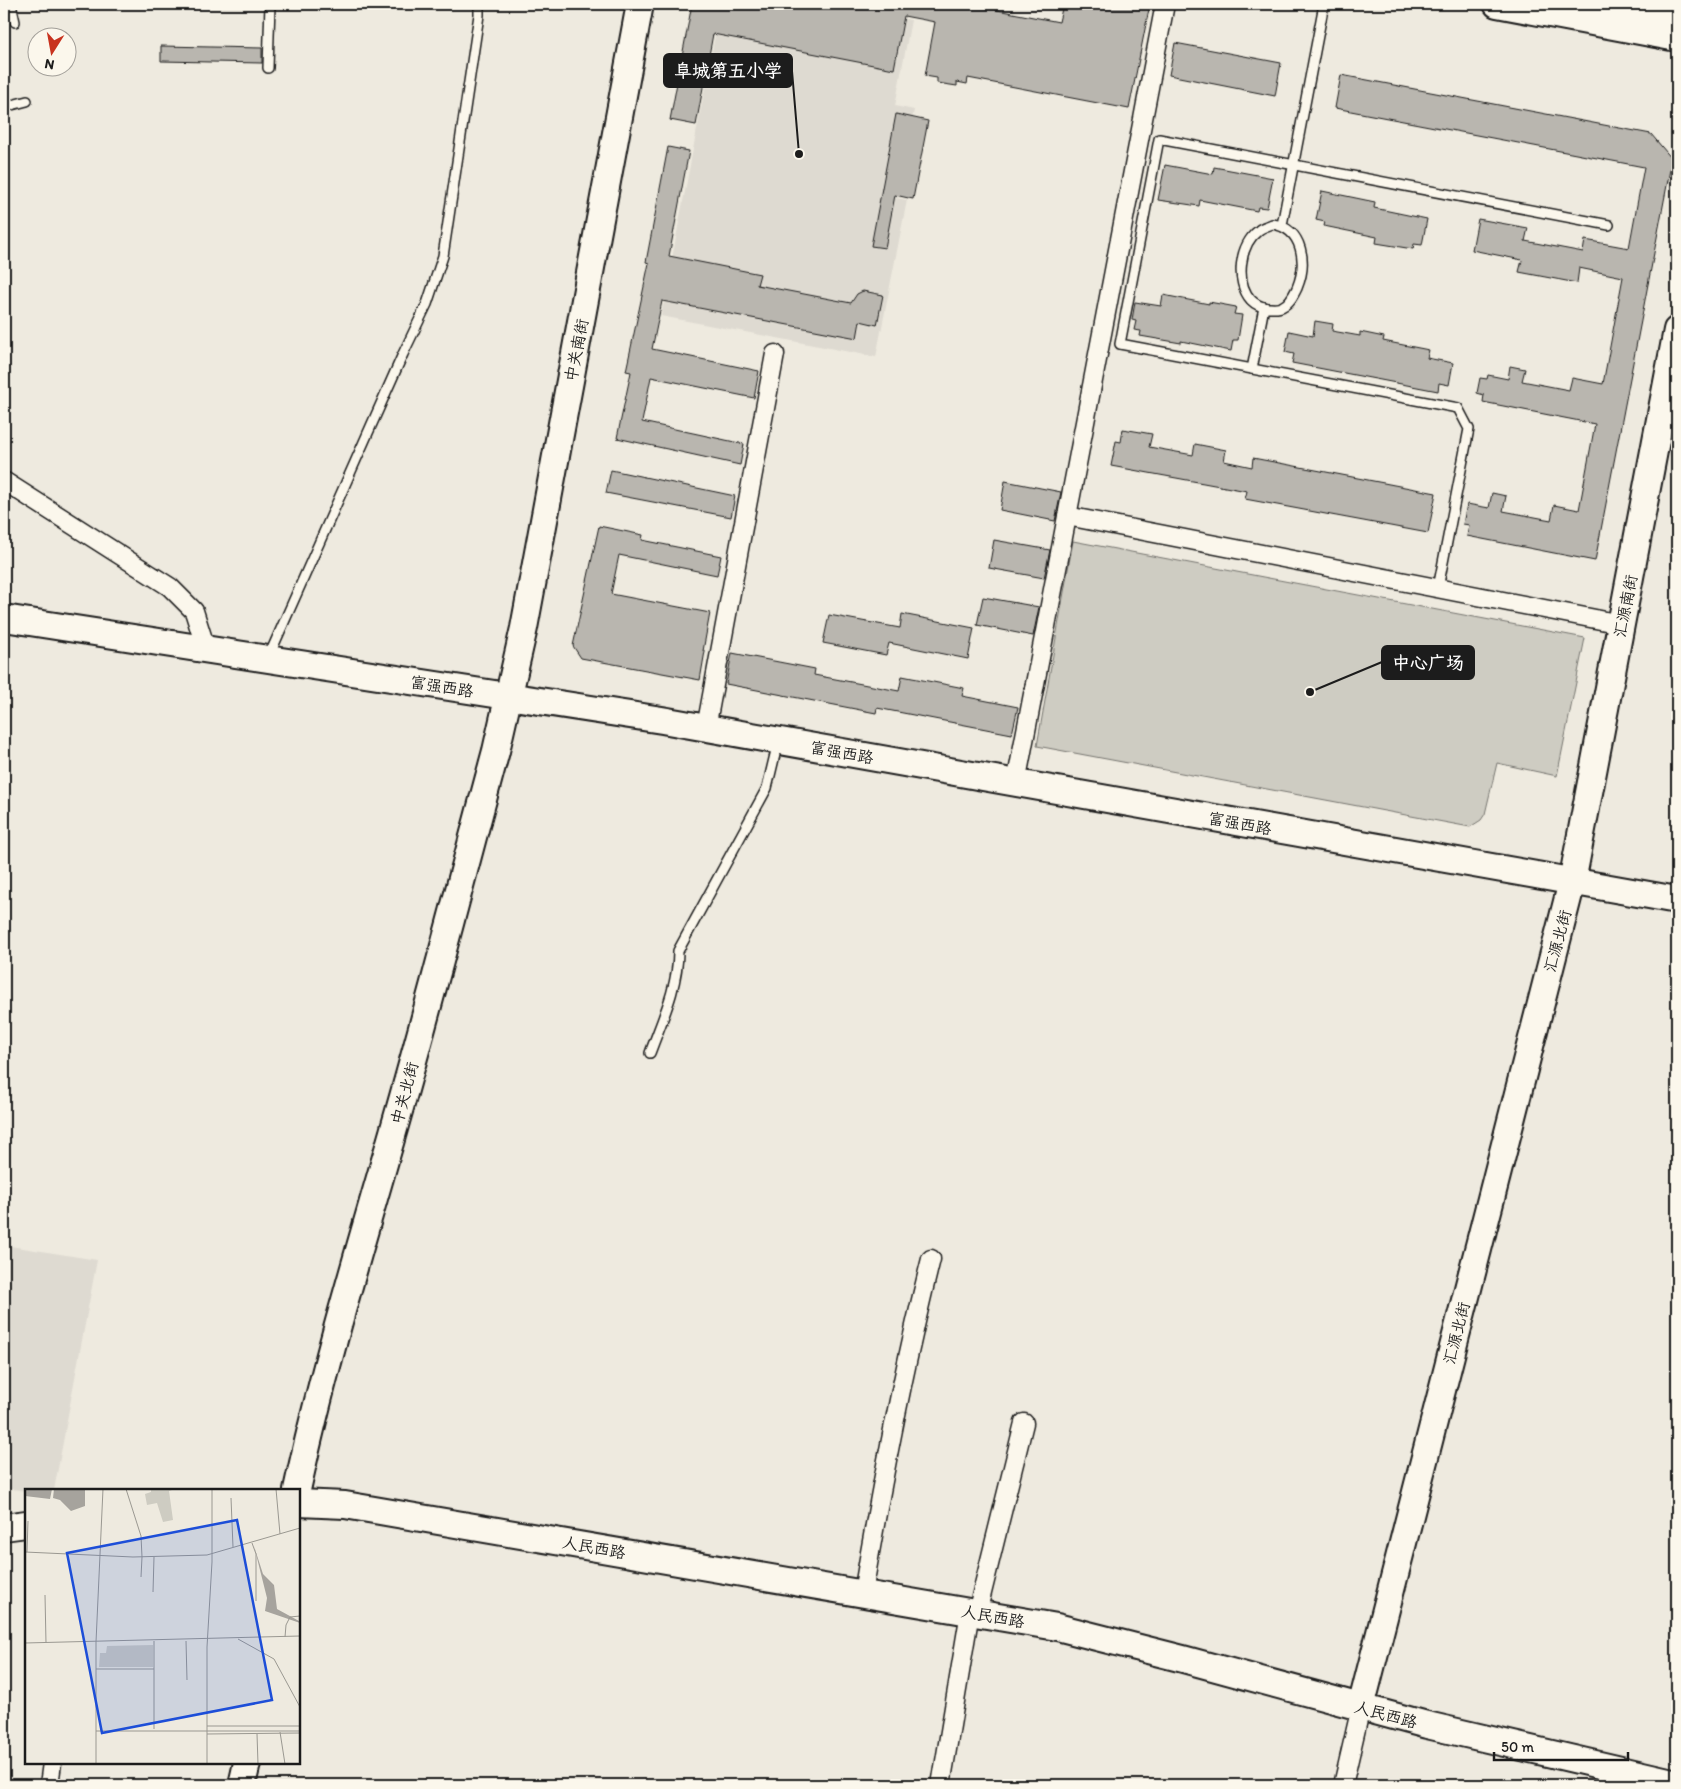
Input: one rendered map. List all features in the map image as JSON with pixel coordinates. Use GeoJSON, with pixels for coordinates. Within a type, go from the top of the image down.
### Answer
{"type":"FeatureCollection","features":[{"type":"Feature","properties":{"kind":"street","name":"中关南街"},"geometry":{"type":"LineString","coordinates":[[509,696],[524,628],[640,4]]}},
{"type":"Feature","properties":{"kind":"street"},"geometry":{"type":"LineString","coordinates":[[1016,783],[1165,4]]}},
{"type":"Feature","properties":{"kind":"street"},"geometry":{"type":"LineString","coordinates":[[1497,4],[1677,38]]}},
{"type":"Feature","properties":{"kind":"street"},"geometry":{"type":"LineString","coordinates":[[1601,4],[1677,18]]}},
{"type":"Feature","properties":{"kind":"street","name":"汇源南街"},"geometry":{"type":"LineString","coordinates":[[1572,882],[1677,330]]}},
{"type":"Feature","properties":{"kind":"street"},"geometry":{"type":"LineString","coordinates":[[706,728],[775,354]]}},
{"type":"Feature","properties":{"kind":"street"},"geometry":{"type":"LineString","coordinates":[[4,481],[170,587],[194,611],[206,649]]}},
{"type":"Feature","properties":{"kind":"street"},"geometry":{"type":"LineString","coordinates":[[1067,516],[1621,624]]}},
{"type":"Feature","properties":{"kind":"street","name":"富强西路"},"geometry":{"type":"LineString","coordinates":[[4,618],[706,728],[1677,900]]}},
{"type":"Feature","properties":{"kind":"street","name":"中关北街"},"geometry":{"type":"LineString","coordinates":[[298,1489],[310,1432],[334,1341],[402,1102],[509,696]]}},
{"type":"Feature","properties":{"kind":"street","name":"汇源北街"},"geometry":{"type":"LineString","coordinates":[[1343,1785],[1361,1707],[1572,882]]}},
{"type":"Feature","properties":{"kind":"street"},"geometry":{"type":"LineString","coordinates":[[863,1593],[884,1468],[931,1259]]}},
{"type":"Feature","properties":{"kind":"street"},"geometry":{"type":"LineString","coordinates":[[941,1785],[974,1613],[1024,1423]]}},
{"type":"Feature","properties":{"kind":"street","name":"人民西路"},"geometry":{"type":"LineString","coordinates":[[300,1503],[345,1505],[1057,1627],[1427,1725],[1677,1783]]}},
{"type":"Feature","properties":{"kind":"street"},"geometry":{"type":"LineString","coordinates":[[4,1527],[25,1524]]}},
{"type":"Feature","properties":{"kind":"street"},"geometry":{"type":"LineString","coordinates":[[49,1785],[52,1764]]}},
{"type":"Feature","properties":{"kind":"street"},"geometry":{"type":"LineString","coordinates":[[242,1785],[247,1764]]}},
{"type":"Feature","properties":{"kind":"lane"},"geometry":{"type":"LineString","coordinates":[[11,4],[14,22]]}},
{"type":"Feature","properties":{"kind":"lane"},"geometry":{"type":"LineString","coordinates":[[268,68],[270,4]]}},
{"type":"Feature","properties":{"kind":"lane"},"geometry":{"type":"LineString","coordinates":[[268,658],[427,304],[443,256],[478,25],[479,4]]}},
{"type":"Feature","properties":{"kind":"lane"},"geometry":{"type":"LineString","coordinates":[[1282,225],[1324,4]]}},
{"type":"Feature","properties":{"kind":"lane"},"geometry":{"type":"LineString","coordinates":[[4,108],[27,101]]}},
{"type":"Feature","properties":{"kind":"lane"},"geometry":{"type":"LineString","coordinates":[[1438,588],[1468,429],[1458,408],[1120,344],[1159,139],[1609,225]]}},
{"type":"Feature","properties":{"kind":"lane"},"geometry":{"type":"LineString","coordinates":[[1272,224],[1282,225],[1292,233],[1299,243],[1302,269],[1293,296],[1283,307],[1264,307],[1252,302],[1245,292],[1241,276],[1243,257],[1248,243],[1258,230],[1272,224]]}},
{"type":"Feature","properties":{"kind":"lane"},"geometry":{"type":"LineString","coordinates":[[1252,369],[1264,307]]}},
{"type":"Feature","properties":{"kind":"lane"},"geometry":{"type":"LineString","coordinates":[[650,1053],[674,987],[678,966],[678,951],[767,788],[779,741]]}},
{"type":"Feature","properties":{"kind":"shaded area"},"geometry":{"type":"Polygon","coordinates":[[[721,4],[825,4],[911,20],[895,106],[914,110],[897,198],[907,200],[876,357],[661,316],[721,4]]]}},
{"type":"Feature","properties":{"kind":"shaded area"},"geometry":{"type":"Polygon","coordinates":[[[1073,541],[1585,638],[1557,776],[1497,763],[1485,814],[1481,820],[1470,827],[1037,746],[1073,541]]]}},
{"type":"Feature","properties":{"kind":"shaded area"},"geometry":{"type":"Polygon","coordinates":[[[4,1245],[97,1260],[54,1489],[25,1489],[25,1491],[4,1488],[4,1245]]]}},
{"type":"Feature","properties":{"kind":"building"},"geometry":{"type":"Polygon","coordinates":[[[692,4],[966,4],[1059,22],[1063,4],[1121,4],[1149,9],[1129,109],[968,78],[967,84],[957,82],[957,86],[937,83],[937,78],[925,76],[935,22],[904,16],[894,69],[713,34],[696,125],[670,120],[692,4]]]}},
{"type":"Feature","properties":{"kind":"building"},"geometry":{"type":"Polygon","coordinates":[[[1175,43],[1281,63],[1275,96],[1169,75],[1175,43]]]}},
{"type":"Feature","properties":{"kind":"building"},"geometry":{"type":"Polygon","coordinates":[[[161,46],[262,48],[262,63],[161,61],[161,46]]]}},
{"type":"Feature","properties":{"kind":"building"},"geometry":{"type":"Polygon","coordinates":[[[1341,75],[1651,134],[1672,159],[1595,561],[1467,536],[1469,525],[1463,524],[1467,504],[1489,508],[1492,493],[1506,496],[1503,511],[1551,520],[1554,505],[1579,510],[1595,424],[1483,402],[1484,395],[1477,393],[1480,378],[1487,379],[1488,375],[1508,379],[1510,366],[1525,369],[1522,381],[1569,390],[1572,378],[1603,384],[1623,277],[1579,268],[1577,283],[1519,272],[1522,260],[1472,250],[1478,219],[1528,228],[1525,241],[1583,252],[1585,240],[1629,248],[1644,167],[1335,108],[1341,75]]]}},
{"type":"Feature","properties":{"kind":"building"},"geometry":{"type":"Polygon","coordinates":[[[896,114],[928,121],[913,199],[895,195],[885,248],[871,246],[896,114]]]}},
{"type":"Feature","properties":{"kind":"building"},"geometry":{"type":"Polygon","coordinates":[[[668,147],[689,151],[669,256],[760,274],[757,285],[851,303],[857,294],[863,291],[883,295],[877,325],[860,321],[857,338],[662,301],[652,349],[759,371],[754,398],[651,377],[642,422],[744,444],[740,465],[617,438],[631,372],[626,371],[649,263],[646,262],[668,147]]]}},
{"type":"Feature","properties":{"kind":"building"},"geometry":{"type":"Polygon","coordinates":[[[1165,165],[1213,174],[1214,167],[1273,178],[1267,208],[1258,207],[1257,211],[1200,200],[1199,206],[1158,200],[1165,165]]]}},
{"type":"Feature","properties":{"kind":"building"},"geometry":{"type":"Polygon","coordinates":[[[1322,191],[1375,202],[1374,208],[1427,219],[1422,245],[1414,244],[1413,249],[1376,243],[1377,237],[1324,226],[1325,222],[1316,220],[1322,191]]]}},
{"type":"Feature","properties":{"kind":"building"},"geometry":{"type":"Polygon","coordinates":[[[1163,295],[1236,307],[1234,314],[1242,315],[1238,340],[1233,340],[1231,351],[1181,341],[1181,343],[1140,336],[1141,331],[1134,330],[1136,321],[1132,320],[1135,302],[1161,306],[1163,295]]]}},
{"type":"Feature","properties":{"kind":"building"},"geometry":{"type":"Polygon","coordinates":[[[1315,321],[1333,324],[1332,331],[1360,336],[1360,332],[1384,337],[1383,341],[1429,350],[1427,358],[1453,363],[1449,385],[1439,383],[1438,391],[1292,363],[1294,354],[1285,352],[1289,331],[1313,336],[1315,321]]]}},
{"type":"Feature","properties":{"kind":"building"},"geometry":{"type":"Polygon","coordinates":[[[1123,429],[1152,434],[1149,447],[1193,455],[1195,444],[1226,450],[1224,461],[1252,467],[1253,458],[1436,493],[1428,533],[1245,499],[1247,491],[1111,466],[1116,441],[1121,442],[1123,429]]]}},
{"type":"Feature","properties":{"kind":"building"},"geometry":{"type":"Polygon","coordinates":[[[611,470],[735,496],[731,517],[606,493],[611,470]]]}},
{"type":"Feature","properties":{"kind":"building"},"geometry":{"type":"Polygon","coordinates":[[[1005,481],[1061,492],[1055,521],[1000,510],[1005,481]]]}},
{"type":"Feature","properties":{"kind":"building"},"geometry":{"type":"Polygon","coordinates":[[[599,526],[643,535],[642,540],[721,556],[717,575],[619,555],[611,594],[710,613],[700,680],[581,658],[573,646],[599,526]]]}},
{"type":"Feature","properties":{"kind":"building"},"geometry":{"type":"Polygon","coordinates":[[[994,540],[1050,550],[1044,578],[989,568],[994,540]]]}},
{"type":"Feature","properties":{"kind":"building"},"geometry":{"type":"Polygon","coordinates":[[[983,597],[1039,607],[1033,636],[977,625],[983,597]]]}},
{"type":"Feature","properties":{"kind":"building"},"geometry":{"type":"Polygon","coordinates":[[[902,614],[974,628],[968,659],[889,643],[886,655],[823,643],[829,615],[900,628],[902,614]]]}},
{"type":"Feature","properties":{"kind":"building"},"geometry":{"type":"Polygon","coordinates":[[[732,653],[815,669],[814,675],[899,691],[902,676],[964,688],[962,696],[1018,707],[1012,734],[877,708],[876,713],[726,684],[732,653]]]}},
{"type":"Feature","properties":{"kind":"place","name":"阜城第五小学"},"geometry":{"type":"Point","coordinates":[799,154]}},
{"type":"Feature","properties":{"kind":"place","name":"中心广场"},"geometry":{"type":"Point","coordinates":[1310,692]}}]}
